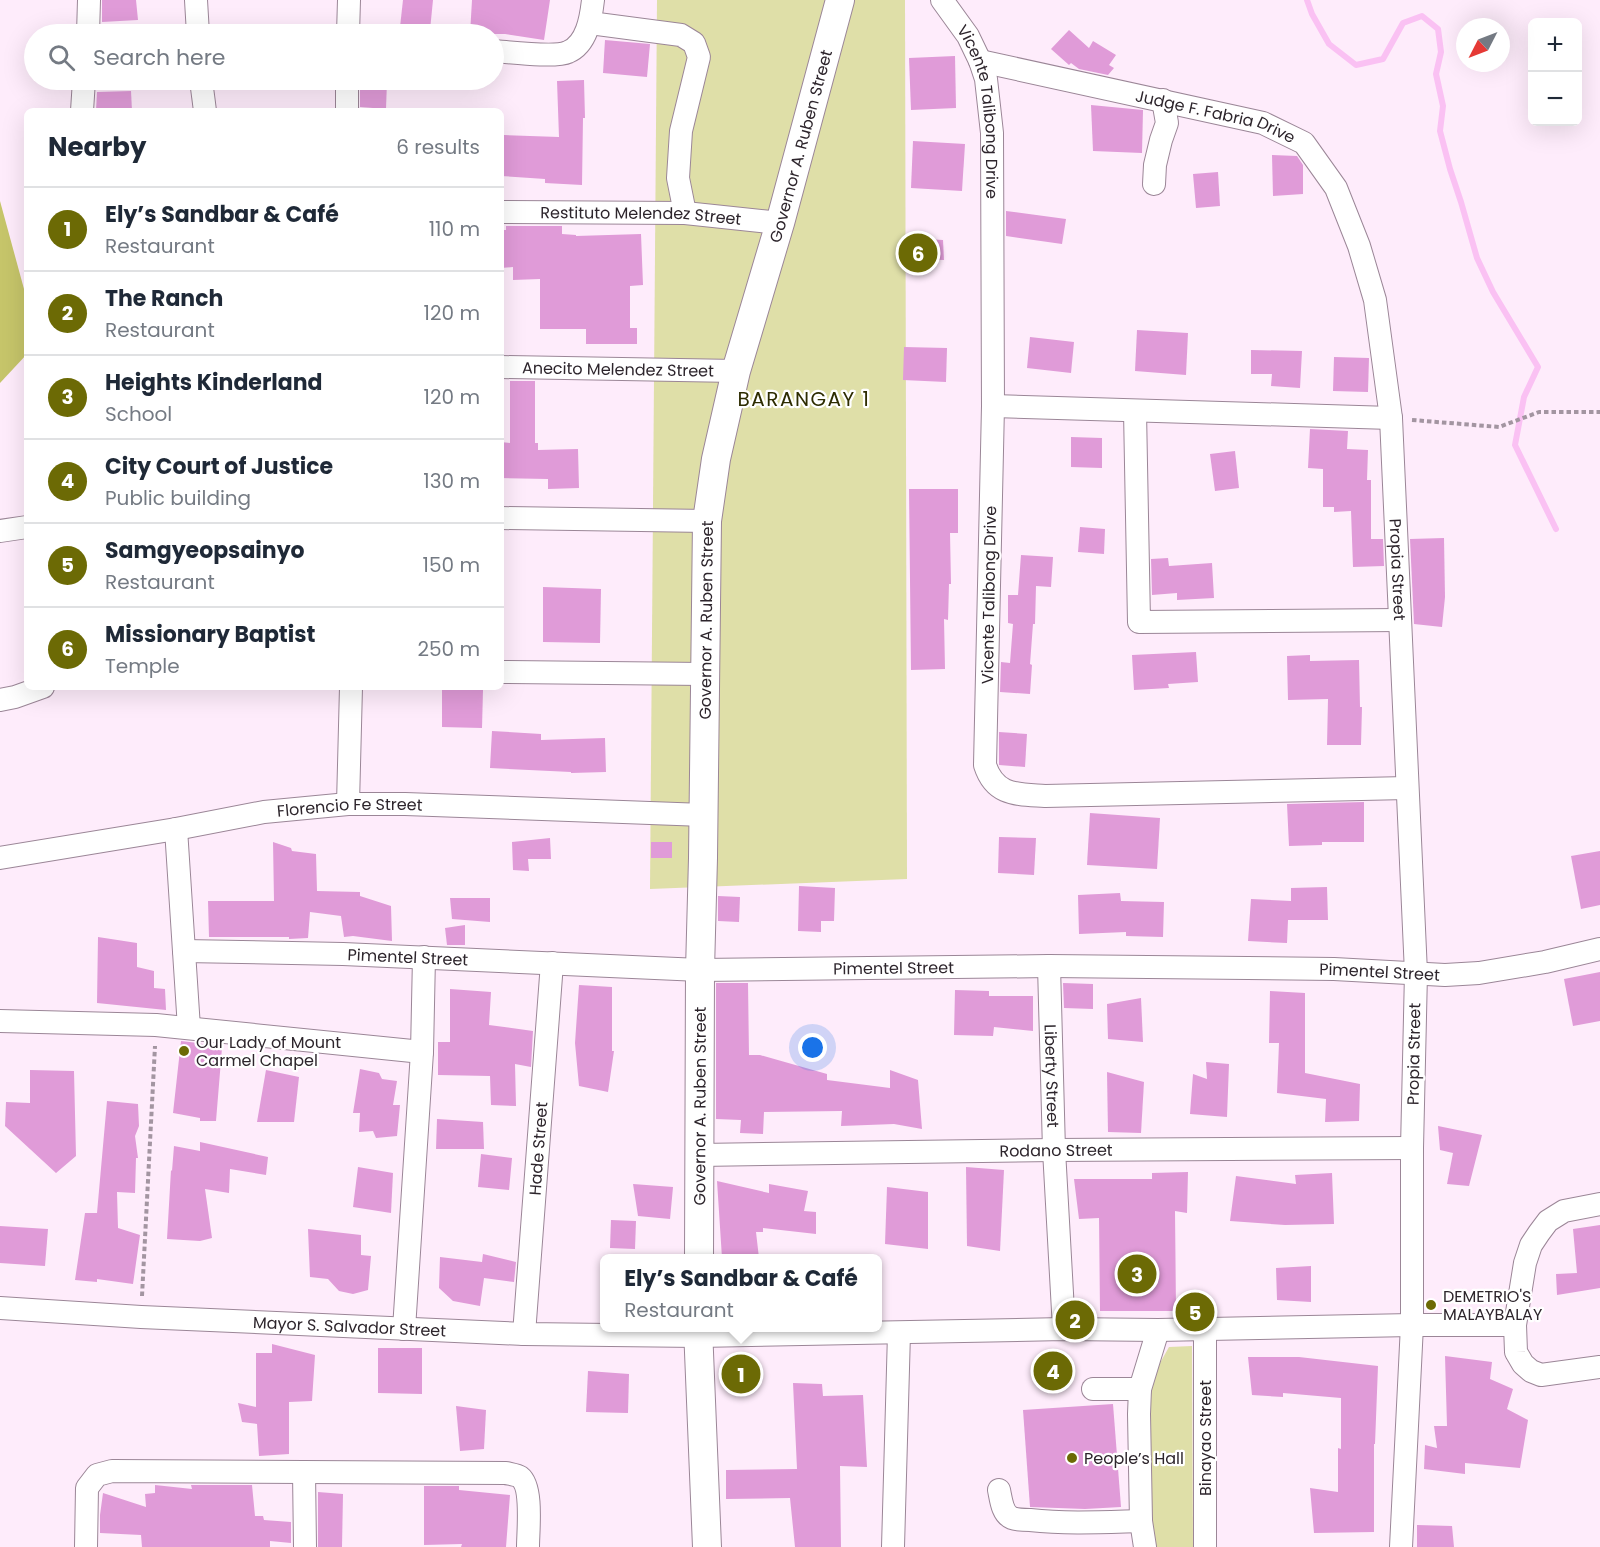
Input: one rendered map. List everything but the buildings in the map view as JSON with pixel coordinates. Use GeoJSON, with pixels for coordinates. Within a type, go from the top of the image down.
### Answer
{"type":"FeatureCollection","features":[{"type":"Feature","properties":{"kind":"main road","name":"Governor A. Ruben Street"},"geometry":{"type":"LineString","coordinates":[[699,1254],[700,970],[707,521],[717,459],[736,371],[780,223],[840,0]]}},
{"type":"Feature","properties":{"kind":"main road"},"geometry":{"type":"LineString","coordinates":[[698,1332],[707,1547]]}},
{"type":"Feature","properties":{"kind":"street"},"geometry":{"type":"LineString","coordinates":[[89,24],[90,0]]}},
{"type":"Feature","properties":{"kind":"street"},"geometry":{"type":"LineString","coordinates":[[196,0],[197,24]]}},
{"type":"Feature","properties":{"kind":"street"},"geometry":{"type":"LineString","coordinates":[[348,24],[349,0]]}},
{"type":"Feature","properties":{"kind":"street"},"geometry":{"type":"LineString","coordinates":[[504,52],[567,53],[580,43],[590,23],[592,0]]}},
{"type":"Feature","properties":{"kind":"street","name":"Vicente Talibong Drive"},"geometry":{"type":"LineString","coordinates":[[942,0],[968,36],[980,61],[986,79],[992,133],[993,406],[985,765],[988,775],[1001,789],[1014,794],[1045,796],[1407,788]]}},
{"type":"Feature","properties":{"kind":"street"},"geometry":{"type":"LineString","coordinates":[[590,23],[681,35],[694,43],[699,57],[681,130],[678,178],[685,213]]}},
{"type":"Feature","properties":{"kind":"street","name":"Judge F. Fabria Drive"},"geometry":{"type":"LineString","coordinates":[[980,61],[1263,123],[1304,142],[1336,188],[1359,246],[1375,300],[1390,418]]}},
{"type":"Feature","properties":{"kind":"street"},"geometry":{"type":"LineString","coordinates":[[82,108],[83,90]]}},
{"type":"Feature","properties":{"kind":"street"},"geometry":{"type":"LineString","coordinates":[[202,90],[205,108]]}},
{"type":"Feature","properties":{"kind":"street"},"geometry":{"type":"LineString","coordinates":[[347,90],[347,108]]}},
{"type":"Feature","properties":{"kind":"street"},"geometry":{"type":"LineString","coordinates":[[1154,184],[1155,165],[1167,123],[1162,100]]}},
{"type":"Feature","properties":{"kind":"street","name":"Restituto Melendez Street"},"geometry":{"type":"LineString","coordinates":[[504,212],[685,213],[780,223]]}},
{"type":"Feature","properties":{"kind":"street","name":"Anecito Melendez Street"},"geometry":{"type":"LineString","coordinates":[[504,367],[736,371]]}},
{"type":"Feature","properties":{"kind":"street"},"geometry":{"type":"LineString","coordinates":[[993,406],[1390,418]]}},
{"type":"Feature","properties":{"kind":"street"},"geometry":{"type":"LineString","coordinates":[[1135,411],[1139,622],[1400,620]]}},
{"type":"Feature","properties":{"kind":"street","name":"Propia Street"},"geometry":{"type":"LineString","coordinates":[[1390,418],[1416,973],[1412,1148],[1412,1325],[1401,1547]]}},
{"type":"Feature","properties":{"kind":"street"},"geometry":{"type":"LineString","coordinates":[[504,518],[707,521]]}},
{"type":"Feature","properties":{"kind":"street"},"geometry":{"type":"LineString","coordinates":[[0,531],[24,527]]}},
{"type":"Feature","properties":{"kind":"street"},"geometry":{"type":"LineString","coordinates":[[504,672],[704,674]]}},
{"type":"Feature","properties":{"kind":"street"},"geometry":{"type":"LineString","coordinates":[[0,700],[35,690]]}},
{"type":"Feature","properties":{"kind":"street"},"geometry":{"type":"LineString","coordinates":[[348,804],[351,690]]}},
{"type":"Feature","properties":{"kind":"street","name":"Florencio Fe Street"},"geometry":{"type":"LineString","coordinates":[[0,858],[264,812],[348,804],[704,815]]}},
{"type":"Feature","properties":{"kind":"street"},"geometry":{"type":"LineString","coordinates":[[176,829],[189,1028]]}},
{"type":"Feature","properties":{"kind":"street","name":"Pimentel Street"},"geometry":{"type":"LineString","coordinates":[[184,951],[343,954],[700,970],[1049,966],[1335,969],[1445,975],[1479,973],[1545,962],[1600,949]]}},
{"type":"Feature","properties":{"kind":"street"},"geometry":{"type":"LineString","coordinates":[[404,1329],[422,1052],[424,957]]}},
{"type":"Feature","properties":{"kind":"street","name":"Hade Street"},"geometry":{"type":"LineString","coordinates":[[524,1334],[552,963]]}},
{"type":"Feature","properties":{"kind":"street","name":"Liberty Street"},"geometry":{"type":"LineString","coordinates":[[1049,966],[1053,1150],[1064,1329]]}},
{"type":"Feature","properties":{"kind":"street"},"geometry":{"type":"LineString","coordinates":[[0,1021],[156,1025],[422,1052]]}},
{"type":"Feature","properties":{"kind":"street","name":"Rodano Street"},"geometry":{"type":"LineString","coordinates":[[699,1155],[1412,1148]]}},
{"type":"Feature","properties":{"kind":"street"},"geometry":{"type":"LineString","coordinates":[[1600,1204],[1564,1211],[1548,1221],[1539,1233],[1531,1245],[1525,1263],[1515,1325],[1516,1352],[1523,1364],[1532,1371],[1541,1375],[1600,1367]]}},
{"type":"Feature","properties":{"kind":"street","name":"Mayor S. Salvador Street"},"geometry":{"type":"LineString","coordinates":[[0,1308],[141,1317],[524,1334],[899,1333],[1064,1329],[1158,1330],[1515,1325]]}},
{"type":"Feature","properties":{"kind":"street","name":"Binayao Street"},"geometry":{"type":"LineString","coordinates":[[1205,1328],[1205,1547]]}},
{"type":"Feature","properties":{"kind":"street"},"geometry":{"type":"LineString","coordinates":[[1145,1547],[1141,1521],[1138,1446],[1140,1389],[1158,1330]]}},
{"type":"Feature","properties":{"kind":"street"},"geometry":{"type":"LineString","coordinates":[[893,1547],[899,1333]]}},
{"type":"Feature","properties":{"kind":"street"},"geometry":{"type":"LineString","coordinates":[[1094,1389],[1140,1389]]}},
{"type":"Feature","properties":{"kind":"street"},"geometry":{"type":"LineString","coordinates":[[86,1547],[87,1488],[97,1474],[112,1471],[506,1473],[519,1476],[526,1485],[528,1547]]}},
{"type":"Feature","properties":{"kind":"street"},"geometry":{"type":"LineString","coordinates":[[304,1472],[305,1547]]}},
{"type":"Feature","properties":{"kind":"street"},"geometry":{"type":"LineString","coordinates":[[999,1490],[1006,1513],[1012,1518],[1083,1522],[1141,1521]]}},
{"type":"Feature","properties":{"kind":"path"},"geometry":{"type":"LineString","coordinates":[[1390,418],[1499,427],[1539,412],[1600,412]]}},
{"type":"Feature","properties":{"kind":"path"},"geometry":{"type":"LineString","coordinates":[[141,1317],[156,1025]]}},
{"type":"Feature","properties":{"kind":"green space"},"geometry":{"type":"Polygon","coordinates":[[[657,0],[905,0],[907,879],[650,889],[657,0]]]}},
{"type":"Feature","properties":{"kind":"green space"},"geometry":{"type":"Polygon","coordinates":[[[1192,1346],[1193,1547],[1154,1547],[1142,1412],[1156,1370],[1169,1347],[1192,1346]]]}},
{"type":"Feature","properties":{"kind":"shaded area"},"geometry":{"type":"Polygon","coordinates":[[[0,201],[24,289],[24,357],[0,383],[0,201]]]}},
{"type":"Feature","properties":{"kind":"waterway"},"geometry":{"type":"LineString","coordinates":[[1307,0],[1329,44],[1356,65],[1383,59],[1403,23],[1422,16],[1438,29],[1441,52],[1436,74],[1443,106],[1440,131],[1477,258],[1493,292],[1538,367],[1524,397],[1515,445],[1556,529]]}},
{"type":"Feature","properties":{"kind":"place","name":"Missionary Baptist"},"geometry":{"type":"Point","coordinates":[918,253]}},
{"type":"Feature","properties":{"kind":"place","name":"Our Lady of Mount Carmel Chapel"},"geometry":{"type":"Point","coordinates":[184,1051]}},
{"type":"Feature","properties":{"kind":"place","name":"Heights Kinderland"},"geometry":{"type":"Point","coordinates":[1137,1274]}},
{"type":"Feature","properties":{"kind":"place","name":"DEMETRIO'S MALAYBALAY"},"geometry":{"type":"Point","coordinates":[1431,1305]}},
{"type":"Feature","properties":{"kind":"place","name":"Samgyeopsainyo"},"geometry":{"type":"Point","coordinates":[1195,1312]}},
{"type":"Feature","properties":{"kind":"place","name":"The Ranch"},"geometry":{"type":"Point","coordinates":[1075,1320]}},
{"type":"Feature","properties":{"kind":"place","name":"City Court of Justice"},"geometry":{"type":"Point","coordinates":[1053,1371]}},
{"type":"Feature","properties":{"kind":"place","name":"Ely’s Sandbar & Café"},"geometry":{"type":"Point","coordinates":[741,1374]}},
{"type":"Feature","properties":{"kind":"place","name":"People’s Hall"},"geometry":{"type":"Point","coordinates":[1072,1458]}},
{"type":"Feature","properties":{"kind":"district","name":"BARANGAY 1"},"geometry":{"type":"Point","coordinates":[804,399]}}]}
